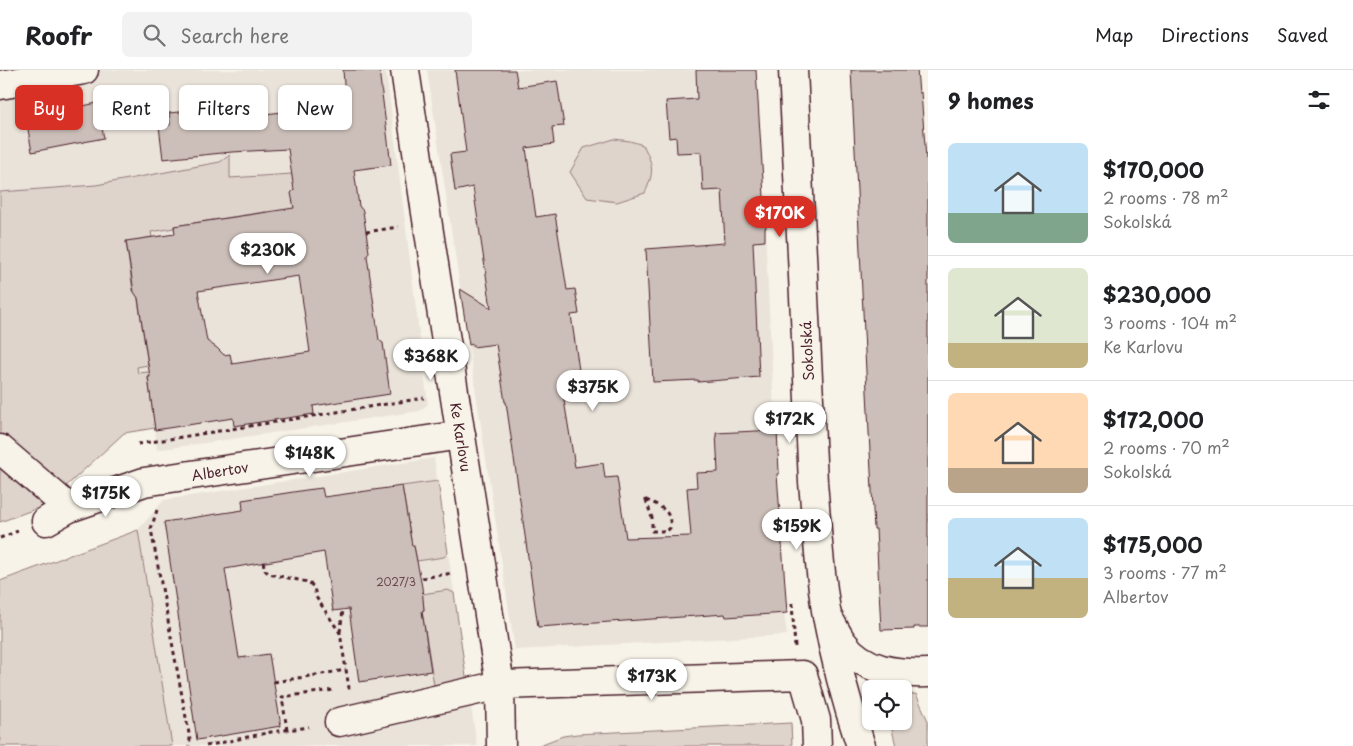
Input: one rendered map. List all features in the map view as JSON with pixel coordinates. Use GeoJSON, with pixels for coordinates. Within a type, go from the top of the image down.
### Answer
{"type":"FeatureCollection","features":[{"type":"Feature","properties":{"kind":"street"},"geometry":{"type":"LineString","coordinates":[[0,85],[84,70]]}},
{"type":"Feature","properties":{"kind":"street","name":"Ke Karlovu"},"geometry":{"type":"LineString","coordinates":[[405,70],[500,684],[501,746]]}},
{"type":"Feature","properties":{"kind":"street","name":"Sokolská"},"geometry":{"type":"LineString","coordinates":[[793,70],[813,482],[818,545],[828,616],[845,691],[861,746]]}},
{"type":"Feature","properties":{"kind":"street","name":"Albertov"},"geometry":{"type":"LineString","coordinates":[[0,450],[57,514],[144,482],[460,435]]}},
{"type":"Feature","properties":{"kind":"street"},"geometry":{"type":"LineString","coordinates":[[828,616],[844,644],[854,655],[865,662],[879,669],[893,672],[906,674],[928,673]]}},
{"type":"Feature","properties":{"kind":"street"},"geometry":{"type":"LineString","coordinates":[[339,722],[500,684],[803,676],[816,720],[817,746]]}},
{"type":"Feature","properties":{"kind":"path"},"geometry":{"type":"LineString","coordinates":[[366,232],[399,226]]}},
{"type":"Feature","properties":{"kind":"path"},"geometry":{"type":"LineString","coordinates":[[138,444],[432,397]]}},
{"type":"Feature","properties":{"kind":"path"},"geometry":{"type":"LineString","coordinates":[[646,500],[664,507],[671,518],[670,528],[667,531],[658,531],[652,531],[652,518],[646,500]]}},
{"type":"Feature","properties":{"kind":"path"},"geometry":{"type":"LineString","coordinates":[[157,509],[151,529],[190,739],[189,746]]}},
{"type":"Feature","properties":{"kind":"path"},"geometry":{"type":"LineString","coordinates":[[658,531],[658,536]]}},
{"type":"Feature","properties":{"kind":"path"},"geometry":{"type":"LineString","coordinates":[[263,562],[265,570],[269,574],[308,582],[314,587],[316,597],[340,633]]}},
{"type":"Feature","properties":{"kind":"path"},"geometry":{"type":"LineString","coordinates":[[422,578],[459,573]]}},
{"type":"Feature","properties":{"kind":"path"},"geometry":{"type":"LineString","coordinates":[[343,610],[340,633],[349,688],[358,687]]}},
{"type":"Feature","properties":{"kind":"path"},"geometry":{"type":"LineString","coordinates":[[274,682],[346,670]]}},
{"type":"Feature","properties":{"kind":"path"},"geometry":{"type":"LineString","coordinates":[[287,730],[282,697],[316,692]]}},
{"type":"Feature","properties":{"kind":"path"},"geometry":{"type":"LineString","coordinates":[[206,746],[339,722]]}},
{"type":"Feature","properties":{"kind":"shaded area"},"geometry":{"type":"Polygon","coordinates":[[[0,70],[386,70],[428,404],[420,411],[157,450],[155,428],[124,433],[63,489],[0,522],[0,70]]]}},
{"type":"Feature","properties":{"kind":"shaded area"},"geometry":{"type":"Polygon","coordinates":[[[427,70],[756,70],[766,228],[775,430],[777,430],[779,473],[777,474],[787,612],[784,613],[787,635],[515,650],[427,70]]]}},
{"type":"Feature","properties":{"kind":"shaded area"},"geometry":{"type":"Polygon","coordinates":[[[614,139],[643,145],[652,169],[645,193],[617,202],[587,198],[570,172],[584,148],[614,139]]]}},
{"type":"Feature","properties":{"kind":"shaded area"},"geometry":{"type":"Polygon","coordinates":[[[230,155],[230,178],[292,174],[299,219],[265,212],[174,226],[174,228],[151,232],[152,237],[126,242],[133,291],[137,293],[148,365],[137,367],[138,373],[149,372],[150,377],[148,378],[155,428],[124,433],[63,489],[0,438],[0,192],[96,185],[220,162],[230,155]]]}},
{"type":"Feature","properties":{"kind":"shaded area"},"geometry":{"type":"Polygon","coordinates":[[[0,458],[46,505],[0,522],[0,458]]]}},
{"type":"Feature","properties":{"kind":"shaded area"},"geometry":{"type":"Polygon","coordinates":[[[434,458],[477,746],[172,746],[138,530],[164,500],[434,458]]]}},
{"type":"Feature","properties":{"kind":"shaded area"},"geometry":{"type":"Polygon","coordinates":[[[438,481],[448,553],[444,557],[417,561],[414,546],[412,546],[402,486],[438,481]]]}},
{"type":"Feature","properties":{"kind":"shaded area"},"geometry":{"type":"Polygon","coordinates":[[[138,530],[172,746],[0,746],[0,581],[138,530]]]}},
{"type":"Feature","properties":{"kind":"shaded area"},"geometry":{"type":"Polygon","coordinates":[[[448,590],[454,593],[466,677],[461,682],[434,685],[422,611],[424,610],[422,594],[448,590]]]}},
{"type":"Feature","properties":{"kind":"shaded area"},"geometry":{"type":"Polygon","coordinates":[[[912,694],[916,694],[928,721],[928,746],[896,746],[892,730],[912,730],[912,694]]]}},
{"type":"Feature","properties":{"kind":"shaded area"},"geometry":{"type":"Polygon","coordinates":[[[791,723],[792,746],[537,746],[563,736],[577,734],[791,723]]]}},
{"type":"Feature","properties":{"kind":"building"},"geometry":{"type":"Polygon","coordinates":[[[343,70],[379,70],[391,165],[354,170],[359,206],[363,211],[369,252],[367,256],[379,340],[383,343],[390,394],[313,406],[314,414],[234,426],[233,418],[155,430],[148,377],[150,377],[138,298],[134,292],[126,241],[175,234],[174,226],[294,208],[291,193],[294,190],[288,149],[163,159],[159,130],[169,130],[169,113],[179,112],[179,130],[268,130],[268,114],[278,113],[278,130],[352,130],[352,85],[344,85],[343,70]],[[299,276],[198,291],[207,341],[224,355],[230,354],[232,364],[310,352],[299,276]]]}},
{"type":"Feature","properties":{"kind":"building"},"geometry":{"type":"Polygon","coordinates":[[[455,70],[515,70],[518,87],[557,81],[564,126],[552,127],[554,144],[526,148],[536,217],[555,214],[567,290],[575,289],[579,314],[571,315],[582,391],[563,394],[575,467],[603,463],[605,478],[617,477],[626,538],[691,536],[687,488],[697,487],[696,473],[718,472],[716,433],[777,430],[779,473],[777,474],[787,613],[726,617],[725,614],[538,627],[496,344],[473,347],[473,344],[469,345],[460,289],[491,308],[473,187],[455,191],[450,154],[466,152],[455,70]]]}},
{"type":"Feature","properties":{"kind":"building"},"geometry":{"type":"Polygon","coordinates":[[[696,70],[756,70],[766,228],[765,241],[753,242],[759,377],[698,382],[698,380],[653,382],[646,249],[725,243],[722,190],[703,191],[701,152],[677,153],[676,137],[669,138],[666,101],[697,99],[696,70]]]}},
{"type":"Feature","properties":{"kind":"building"},"geometry":{"type":"Polygon","coordinates":[[[851,70],[917,70],[919,93],[921,92],[926,159],[928,159],[928,627],[914,627],[914,629],[881,630],[876,529],[874,529],[851,70]]]}},
{"type":"Feature","properties":{"kind":"building"},"geometry":{"type":"Polygon","coordinates":[[[93,104],[93,130],[102,130],[104,138],[32,152],[28,130],[83,130],[83,106],[93,104]]]}},
{"type":"Feature","properties":{"kind":"building"},"geometry":{"type":"Polygon","coordinates":[[[402,486],[412,546],[414,546],[422,587],[424,610],[422,611],[431,671],[359,682],[349,609],[333,611],[324,552],[225,569],[239,658],[269,654],[281,726],[197,740],[164,522],[243,510],[242,500],[306,490],[322,488],[324,497],[402,486]]]}}]}
